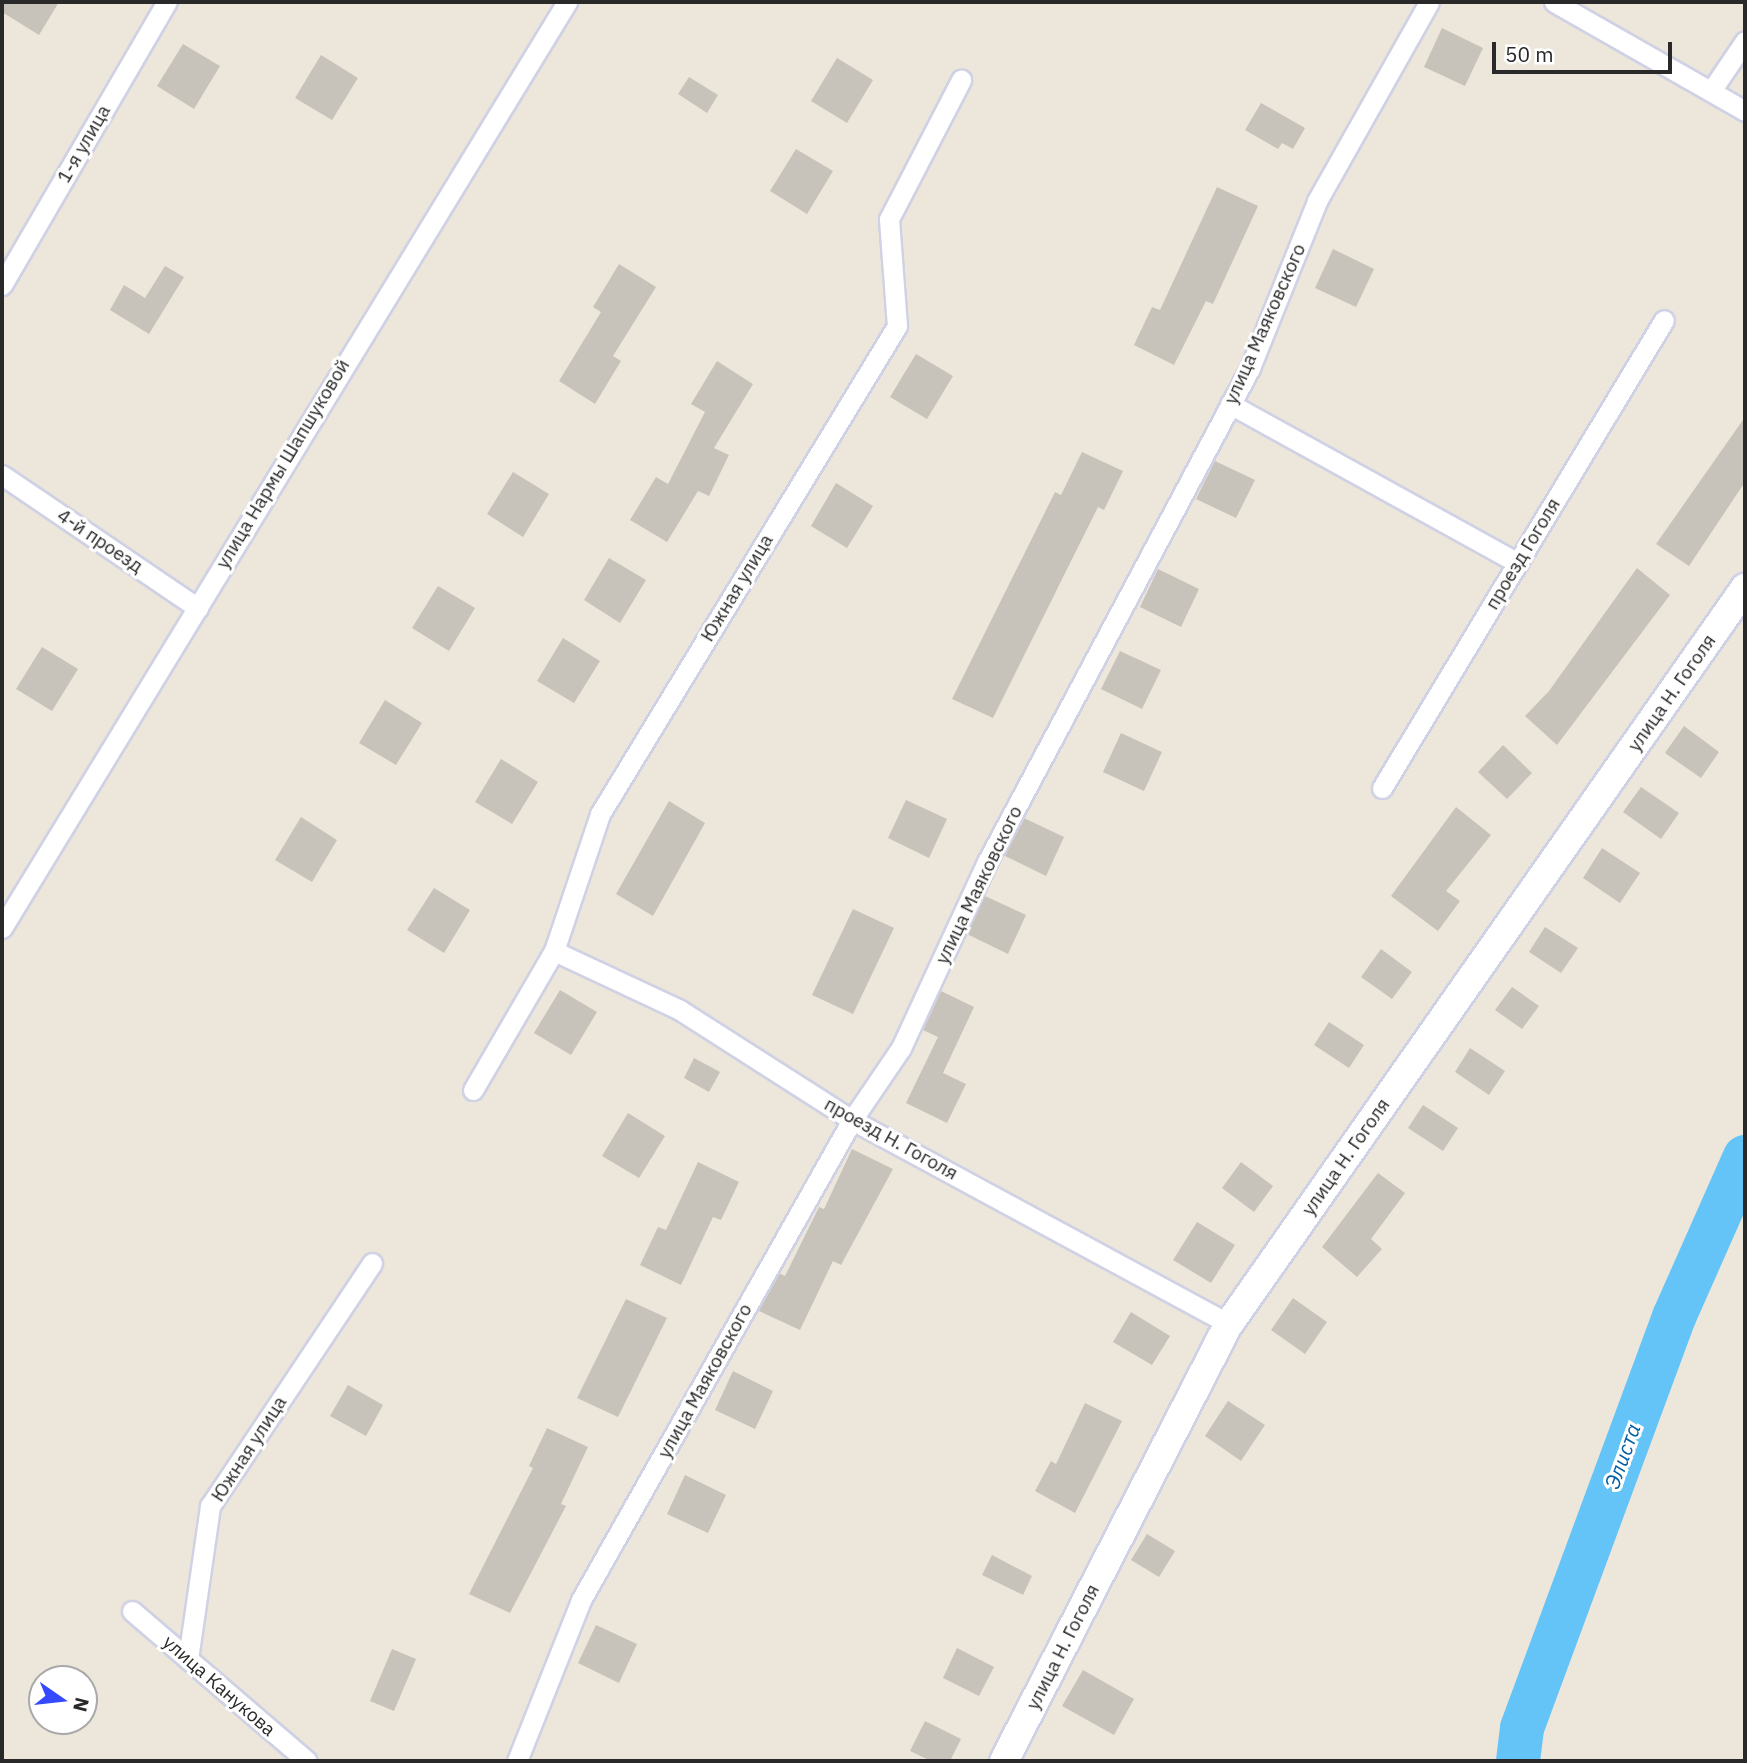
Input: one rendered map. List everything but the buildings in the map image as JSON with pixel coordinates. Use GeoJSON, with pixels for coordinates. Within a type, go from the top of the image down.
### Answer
{"type":"FeatureCollection","features":[{"type":"Feature","properties":{"kind":"street","name":"1-я улица"},"geometry":{"type":"LineString","coordinates":[[2,285],[167,2]]}},
{"type":"Feature","properties":{"kind":"street","name":"улица Нармы Шапшуковой"},"geometry":{"type":"LineString","coordinates":[[2,928],[567,2]]}},
{"type":"Feature","properties":{"kind":"street","name":"улица Маяковского"},"geometry":{"type":"LineString","coordinates":[[517,1761],[581,1600],[852,1120],[901,1048],[987,862],[1230,404],[1317,201],[1429,2]]}},
{"type":"Feature","properties":{"kind":"street"},"geometry":{"type":"LineString","coordinates":[[1553,2],[1745,111]]}},
{"type":"Feature","properties":{"kind":"street"},"geometry":{"type":"LineString","coordinates":[[1711,91],[1745,41]]}},
{"type":"Feature","properties":{"kind":"street","name":"Южная улица"},"geometry":{"type":"LineString","coordinates":[[473,1090],[554,951],[600,814],[897,326],[889,219],[961,80]]}},
{"type":"Feature","properties":{"kind":"street","name":"проезд Гоголя"},"geometry":{"type":"LineString","coordinates":[[1382,788],[1664,320]]}},
{"type":"Feature","properties":{"kind":"street"},"geometry":{"type":"LineString","coordinates":[[1230,404],[1518,563]]}},
{"type":"Feature","properties":{"kind":"street","name":"4-й проезд"},"geometry":{"type":"LineString","coordinates":[[2,475],[198,608]]}},
{"type":"Feature","properties":{"kind":"street","name":"улица Н. Гоголя"},"geometry":{"type":"LineString","coordinates":[[1004,1761],[1229,1324],[1745,588]]}},
{"type":"Feature","properties":{"kind":"street","name":"проезд Н. Гоголя"},"geometry":{"type":"LineString","coordinates":[[554,951],[680,1010],[852,1120],[1229,1324]]}},
{"type":"Feature","properties":{"kind":"street","name":"Южная улица"},"geometry":{"type":"LineString","coordinates":[[188,1659],[210,1506],[372,1263]]}},
{"type":"Feature","properties":{"kind":"street","name":"улица Канукова"},"geometry":{"type":"LineString","coordinates":[[132,1611],[307,1761]]}},
{"type":"Feature","properties":{"kind":"waterway","name":"Элиста"},"geometry":{"type":"LineString","coordinates":[[1518,1761],[1522,1728],[1674,1317],[1745,1157]]}}]}
